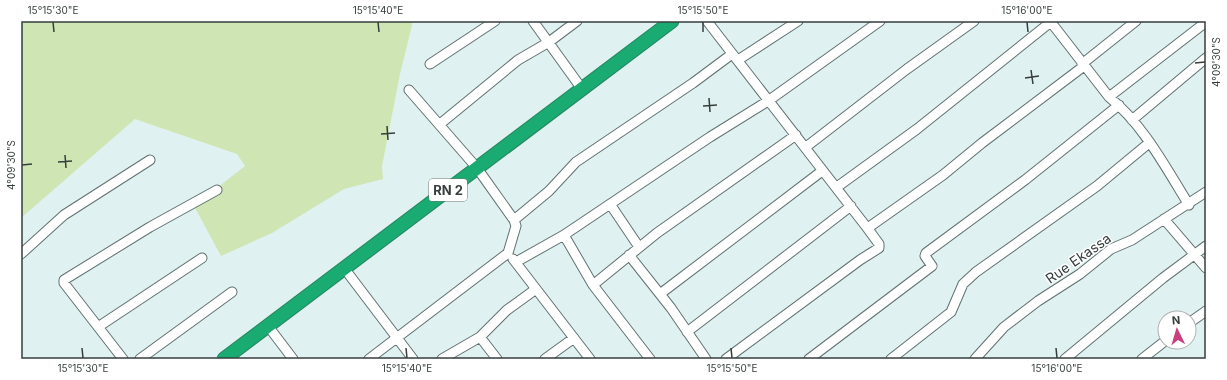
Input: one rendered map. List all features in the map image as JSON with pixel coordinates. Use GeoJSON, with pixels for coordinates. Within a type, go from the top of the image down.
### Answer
{"type":"FeatureCollection","features":[{"type":"Feature","properties":{"kind":"highway","name":"RN 2"},"geometry":{"type":"LineString","coordinates":[[224,359],[672,21]]}},
{"type":"Feature","properties":{"kind":"street"},"geometry":{"type":"LineString","coordinates":[[430,64],[495,21]]}},
{"type":"Feature","properties":{"kind":"street"},"geometry":{"type":"LineString","coordinates":[[533,21],[582,89]]}},
{"type":"Feature","properties":{"kind":"street"},"geometry":{"type":"LineString","coordinates":[[440,124],[518,60],[549,42],[577,21]]}},
{"type":"Feature","properties":{"kind":"street"},"geometry":{"type":"LineString","coordinates":[[708,21],[768,101],[806,147],[822,171],[837,187],[879,244],[879,248],[860,260],[726,359]]}},
{"type":"Feature","properties":{"kind":"street"},"geometry":{"type":"LineString","coordinates":[[514,220],[549,191],[576,162],[693,83],[798,21]]}},
{"type":"Feature","properties":{"kind":"street"},"geometry":{"type":"LineString","coordinates":[[516,262],[564,235],[710,137],[768,101],[880,21]]}},
{"type":"Feature","properties":{"kind":"street"},"geometry":{"type":"LineString","coordinates":[[806,147],[907,69],[974,21]]}},
{"type":"Feature","properties":{"kind":"street"},"geometry":{"type":"LineString","coordinates":[[837,187],[912,133],[1051,21],[1083,65],[1109,97],[1119,105],[1132,120],[1149,143],[1189,205]]}},
{"type":"Feature","properties":{"kind":"street"},"geometry":{"type":"LineString","coordinates":[[868,229],[943,175],[1083,65],[1136,21]]}},
{"type":"Feature","properties":{"kind":"street"},"geometry":{"type":"LineString","coordinates":[[1109,97],[1206,22]]}},
{"type":"Feature","properties":{"kind":"street"},"geometry":{"type":"LineString","coordinates":[[1132,120],[1206,58]]}},
{"type":"Feature","properties":{"kind":"street"},"geometry":{"type":"LineString","coordinates":[[368,359],[508,253],[516,226],[514,220],[477,168],[409,90]]}},
{"type":"Feature","properties":{"kind":"street"},"geometry":{"type":"LineString","coordinates":[[809,359],[932,266],[925,256],[926,253],[1018,185],[1119,105]]}},
{"type":"Feature","properties":{"kind":"street"},"geometry":{"type":"LineString","coordinates":[[594,285],[629,254],[796,135]]}},
{"type":"Feature","properties":{"kind":"street"},"geometry":{"type":"LineString","coordinates":[[891,359],[951,312],[963,284],[976,272],[1097,186],[1149,143]]}},
{"type":"Feature","properties":{"kind":"street"},"geometry":{"type":"LineString","coordinates":[[21,254],[64,215],[150,160]]}},
{"type":"Feature","properties":{"kind":"street"},"geometry":{"type":"LineString","coordinates":[[660,294],[822,171]]}},
{"type":"Feature","properties":{"kind":"street"},"geometry":{"type":"LineString","coordinates":[[123,359],[64,283],[64,280],[150,227],[217,190]]}},
{"type":"Feature","properties":{"kind":"street","name":"Rue Ekassa"},"geometry":{"type":"LineString","coordinates":[[975,359],[1004,327],[1032,305],[1080,274],[1111,249],[1132,240],[1189,205],[1206,192]]}},
{"type":"Feature","properties":{"kind":"street"},"geometry":{"type":"LineString","coordinates":[[610,204],[639,247]]}},
{"type":"Feature","properties":{"kind":"street"},"geometry":{"type":"LineString","coordinates":[[687,332],[851,206]]}},
{"type":"Feature","properties":{"kind":"street"},"geometry":{"type":"LineString","coordinates":[[1164,219],[1206,268]]}},
{"type":"Feature","properties":{"kind":"street"},"geometry":{"type":"LineString","coordinates":[[564,235],[594,285],[650,359]]}},
{"type":"Feature","properties":{"kind":"street"},"geometry":{"type":"LineString","coordinates":[[1065,359],[1157,283],[1206,246]]}},
{"type":"Feature","properties":{"kind":"street"},"geometry":{"type":"LineString","coordinates":[[508,253],[590,359]]}},
{"type":"Feature","properties":{"kind":"street"},"geometry":{"type":"LineString","coordinates":[[629,254],[660,294],[706,359]]}},
{"type":"Feature","properties":{"kind":"street"},"geometry":{"type":"LineString","coordinates":[[98,327],[202,258]]}},
{"type":"Feature","properties":{"kind":"street"},"geometry":{"type":"LineString","coordinates":[[344,268],[413,359]]}},
{"type":"Feature","properties":{"kind":"street"},"geometry":{"type":"LineString","coordinates":[[442,359],[480,337],[506,310],[536,289]]}},
{"type":"Feature","properties":{"kind":"street"},"geometry":{"type":"LineString","coordinates":[[140,359],[232,292]]}},
{"type":"Feature","properties":{"kind":"street"},"geometry":{"type":"LineString","coordinates":[[1197,317],[1206,311]]}},
{"type":"Feature","properties":{"kind":"street"},"geometry":{"type":"LineString","coordinates":[[268,326],[293,359]]}},
{"type":"Feature","properties":{"kind":"street"},"geometry":{"type":"LineString","coordinates":[[480,337],[496,359]]}},
{"type":"Feature","properties":{"kind":"street"},"geometry":{"type":"LineString","coordinates":[[545,359],[574,338]]}},
{"type":"Feature","properties":{"kind":"street"},"geometry":{"type":"LineString","coordinates":[[1142,359],[1157,347]]}},
{"type":"Feature","properties":{"kind":"green space"},"geometry":{"type":"Polygon","coordinates":[[[21,21],[413,21],[400,74],[382,166],[383,179],[344,189],[272,233],[221,256],[194,206],[245,166],[237,154],[135,119],[21,218],[21,21]]]}}]}
